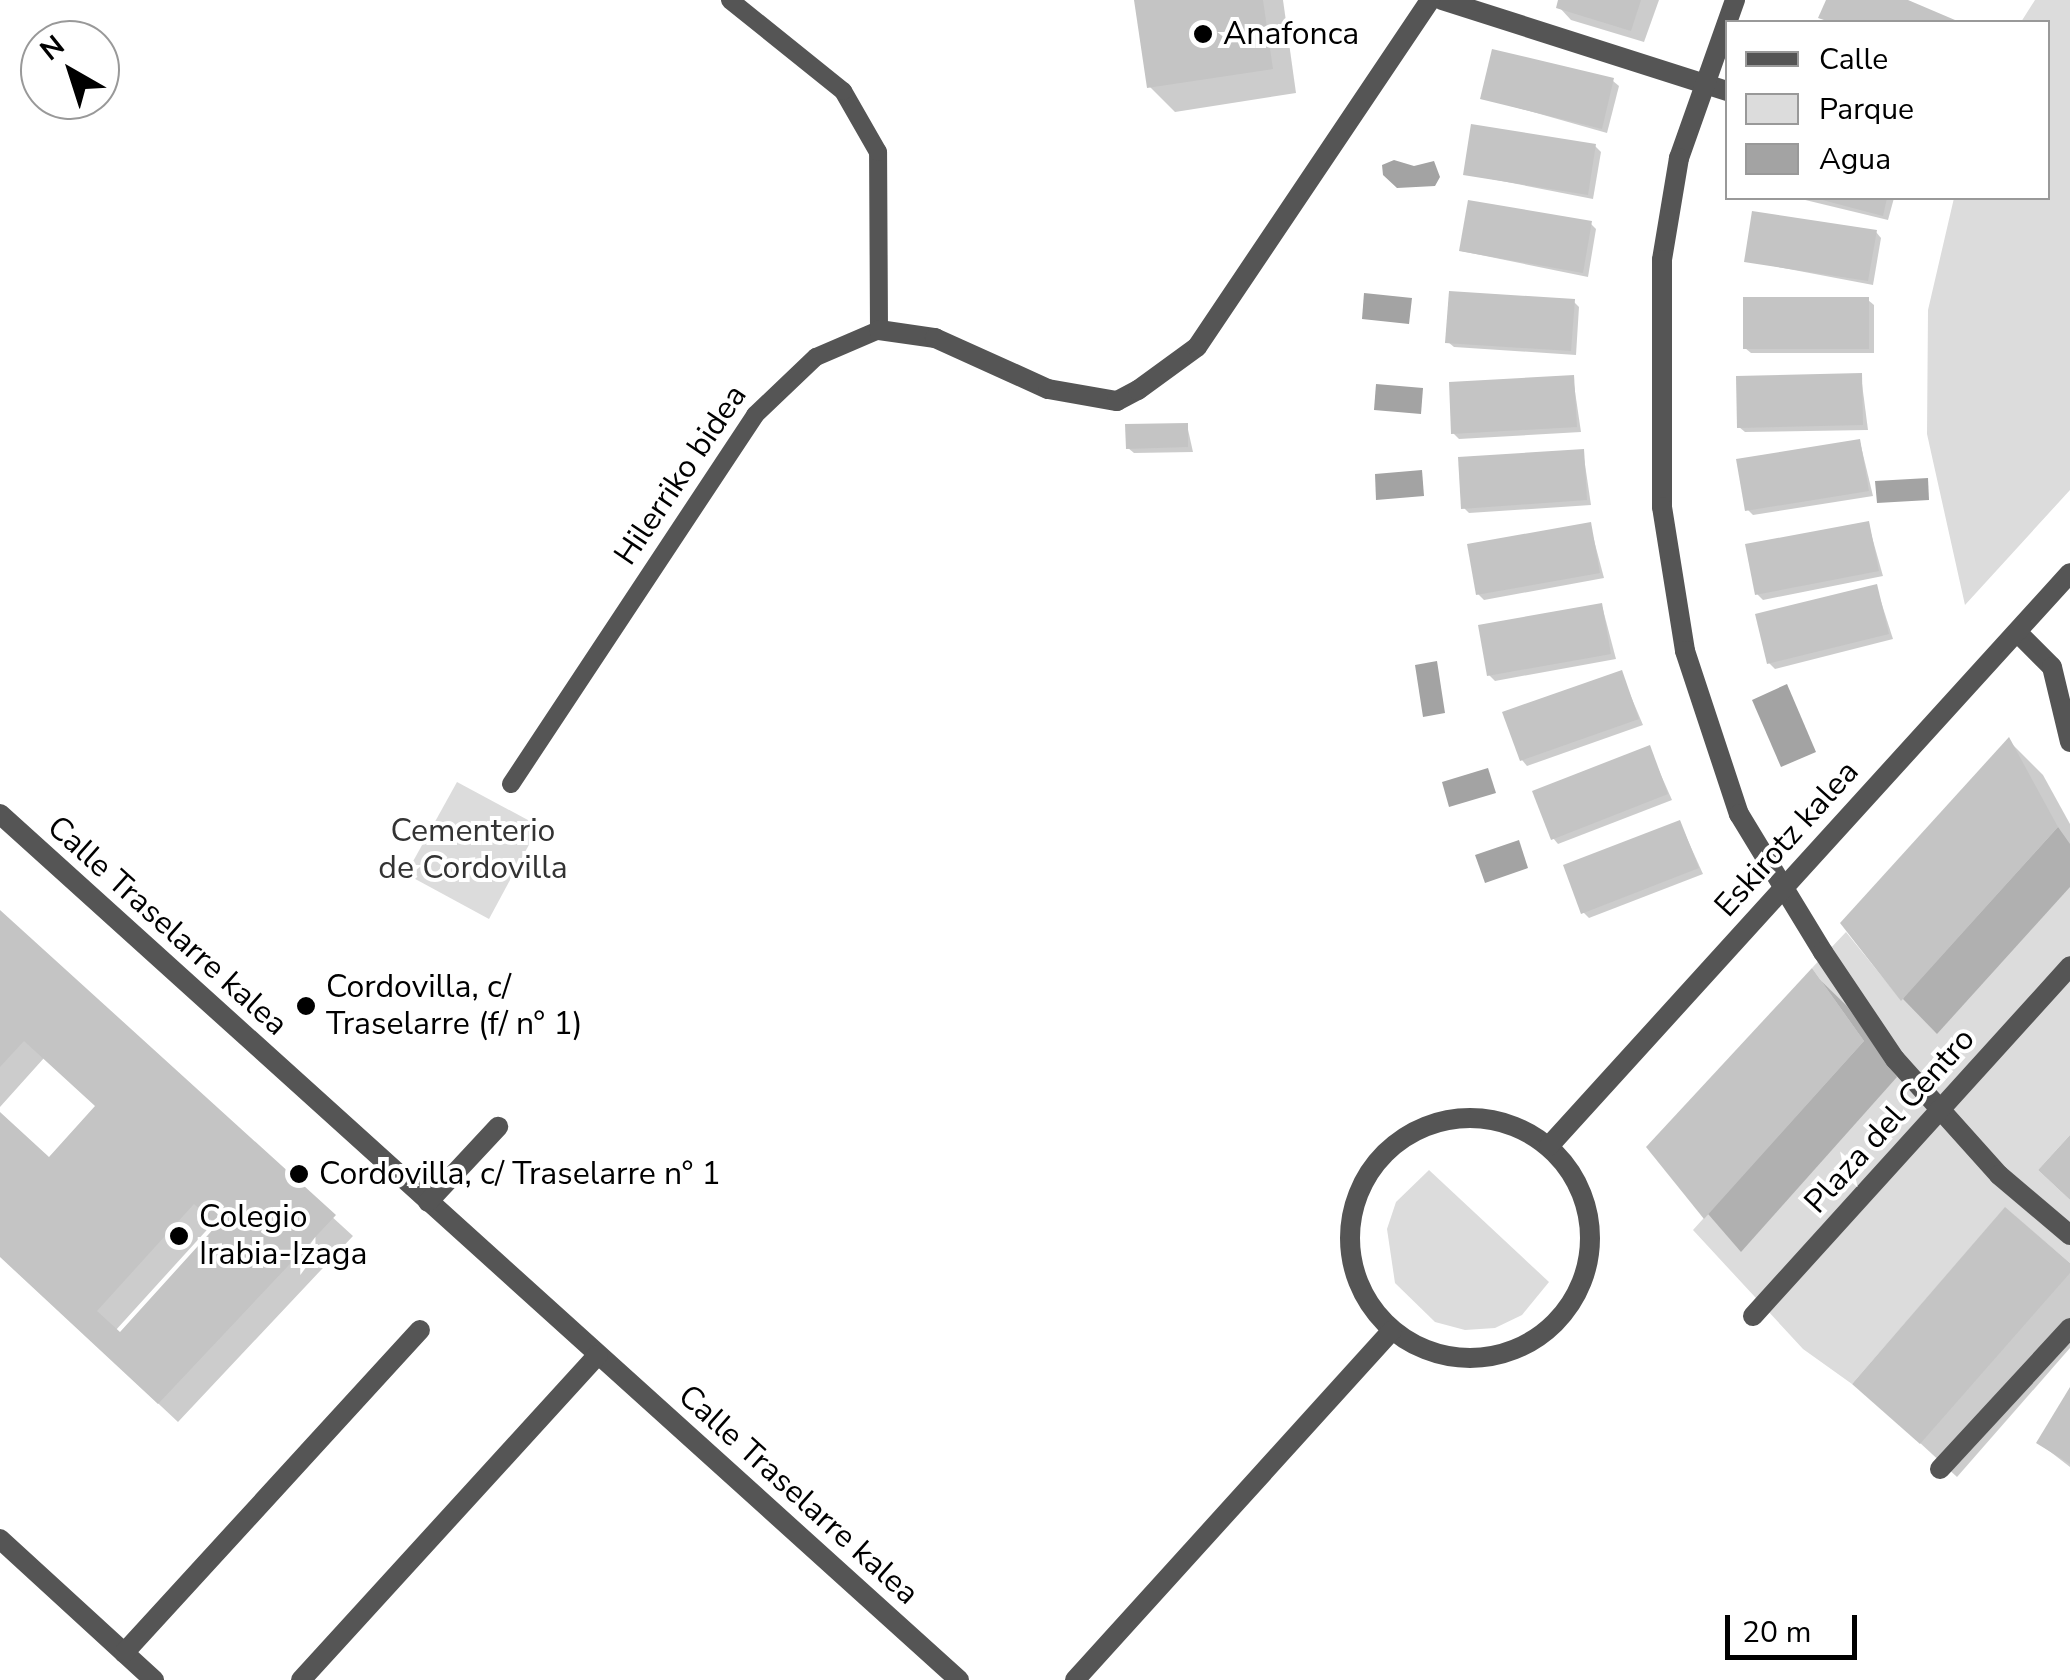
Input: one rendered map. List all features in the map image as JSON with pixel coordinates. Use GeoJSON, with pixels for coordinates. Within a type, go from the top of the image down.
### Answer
{"type":"FeatureCollection","features":[{"type":"Feature","properties":{"kind":"street"},"geometry":{"type":"LineString","coordinates":[[879,330],[935,338],[1048,389],[1117,402],[1138,390],[1197,347],[1430,0]]}},
{"type":"Feature","properties":{"kind":"street"},"geometry":{"type":"LineString","coordinates":[[1442,0],[1725,90]]}},
{"type":"Feature","properties":{"kind":"street"},"geometry":{"type":"LineString","coordinates":[[1725,27],[1679,158],[1662,260],[1662,507],[1685,651],[1740,814],[1782,890],[1895,1059],[1999,1175],[2070,1235]]}},
{"type":"Feature","properties":{"kind":"street","name":"Eskirotz kalea"},"geometry":{"type":"LineString","coordinates":[[1548,1146],[2070,574]]}},
{"type":"Feature","properties":{"kind":"street"},"geometry":{"type":"LineString","coordinates":[[2017,632],[2052,667],[2070,742]]}},
{"type":"Feature","properties":{"kind":"street","name":"Calle Traselarre kalea"},"geometry":{"type":"LineString","coordinates":[[0,814],[958,1680]]}},
{"type":"Feature","properties":{"kind":"street","name":"Plaza del Centro"},"geometry":{"type":"LineString","coordinates":[[1753,1316],[2070,966]]}},
{"type":"Feature","properties":{"kind":"street"},"geometry":{"type":"LineString","coordinates":[[1460,1119],[1516,1126],[1548,1146],[1580,1192],[1590,1247],[1581,1284],[1562,1316],[1533,1340],[1479,1357],[1424,1349],[1392,1330],[1367,1301],[1353,1266],[1350,1229],[1359,1192],[1379,1160],[1408,1136],[1460,1119]]}},
{"type":"Feature","properties":{"kind":"street"},"geometry":{"type":"LineString","coordinates":[[428,1202],[498,1127]]}},
{"type":"Feature","properties":{"kind":"street"},"geometry":{"type":"LineString","coordinates":[[1940,1470],[2070,1328]]}},
{"type":"Feature","properties":{"kind":"street"},"geometry":{"type":"LineString","coordinates":[[124,1652],[420,1330]]}},
{"type":"Feature","properties":{"kind":"street"},"geometry":{"type":"LineString","coordinates":[[1075,1680],[1392,1330]]}},
{"type":"Feature","properties":{"kind":"street"},"geometry":{"type":"LineString","coordinates":[[301,1680],[598,1355]]}},
{"type":"Feature","properties":{"kind":"street"},"geometry":{"type":"LineString","coordinates":[[0,1540],[154,1680]]}},
{"type":"Feature","properties":{"kind":"lane"},"geometry":{"type":"LineString","coordinates":[[730,0],[843,91],[878,152],[879,330]]}},
{"type":"Feature","properties":{"kind":"lane","name":"Hilerriko bidea"},"geometry":{"type":"LineString","coordinates":[[512,784],[755,415],[816,357],[879,330]]}},
{"type":"Feature","properties":{"kind":"green space"},"geometry":{"type":"Polygon","coordinates":[[[2035,0],[2070,0],[2070,490],[1965,605],[1927,434],[1928,310],[1954,200],[2050,200],[2050,20],[2022,20],[2035,0]]]}},
{"type":"Feature","properties":{"kind":"green space","name":"Cementerio de Cordovilla"},"geometry":{"type":"Polygon","coordinates":[[[457,782],[539,826],[489,919],[406,874],[457,782]]]}},
{"type":"Feature","properties":{"kind":"green space"},"geometry":{"type":"Polygon","coordinates":[[[2058,827],[2070,844],[2070,1135],[2038,1170],[2070,1200],[2070,1263],[2005,1208],[1852,1384],[1803,1349],[1693,1230],[1864,1041],[1812,968],[1846,932],[1901,1000],[2058,827]]]}},
{"type":"Feature","properties":{"kind":"green space"},"geometry":{"type":"Polygon","coordinates":[[[1429,1170],[1549,1282],[1522,1315],[1495,1328],[1465,1330],[1435,1322],[1395,1283],[1387,1229],[1396,1202],[1429,1170]]]}},
{"type":"Feature","properties":{"kind":"water"},"geometry":{"type":"Polygon","coordinates":[[[1394,160],[1414,166],[1434,161],[1440,177],[1435,186],[1397,188],[1383,175],[1382,165],[1394,160]]]}},
{"type":"Feature","properties":{"kind":"water"},"geometry":{"type":"Polygon","coordinates":[[[1364,293],[1412,298],[1409,324],[1362,319],[1364,293]]]}},
{"type":"Feature","properties":{"kind":"water"},"geometry":{"type":"Polygon","coordinates":[[[1376,384],[1423,388],[1421,414],[1374,410],[1376,384]]]}},
{"type":"Feature","properties":{"kind":"water"},"geometry":{"type":"Polygon","coordinates":[[[1422,470],[1424,496],[1376,500],[1375,474],[1422,470]]]}},
{"type":"Feature","properties":{"kind":"water"},"geometry":{"type":"Polygon","coordinates":[[[1928,478],[1929,500],[1877,503],[1875,481],[1928,478]]]}},
{"type":"Feature","properties":{"kind":"water"},"geometry":{"type":"Polygon","coordinates":[[[1437,661],[1445,713],[1423,717],[1415,665],[1437,661]]]}},
{"type":"Feature","properties":{"kind":"water"},"geometry":{"type":"Polygon","coordinates":[[[1787,684],[1816,752],[1781,767],[1752,700],[1787,684]]]}},
{"type":"Feature","properties":{"kind":"water"},"geometry":{"type":"Polygon","coordinates":[[[1488,768],[1496,793],[1449,807],[1442,782],[1488,768]]]}},
{"type":"Feature","properties":{"kind":"water"},"geometry":{"type":"Polygon","coordinates":[[[1519,840],[1528,868],[1485,883],[1475,855],[1519,840]]]}},
{"type":"Feature","properties":{"kind":"building","name":"Anafonca"},"geometry":{"type":"Polygon","coordinates":[[[1134,0],[1263,0],[1273,69],[1147,88],[1134,0]]]}},
{"type":"Feature","properties":{"kind":"building"},"geometry":{"type":"Polygon","coordinates":[[[1558,0],[1641,0],[1631,31],[1556,8],[1558,0]]]}},
{"type":"Feature","properties":{"kind":"building"},"geometry":{"type":"Polygon","coordinates":[[[1826,0],[1908,0],[1955,20],[1824,20],[1818,18],[1826,0]]]}},
{"type":"Feature","properties":{"kind":"building"},"geometry":{"type":"Polygon","coordinates":[[[1492,49],[1614,78],[1602,129],[1480,99],[1492,49]]]}},
{"type":"Feature","properties":{"kind":"building"},"geometry":{"type":"Polygon","coordinates":[[[1471,124],[1596,144],[1588,195],[1463,175],[1471,124]]]}},
{"type":"Feature","properties":{"kind":"building"},"geometry":{"type":"Polygon","coordinates":[[[1468,200],[1592,221],[1583,273],[1459,251],[1468,200]]]}},
{"type":"Feature","properties":{"kind":"building"},"geometry":{"type":"Polygon","coordinates":[[[1823,200],[1887,200],[1883,216],[1823,200]]]}},
{"type":"Feature","properties":{"kind":"building"},"geometry":{"type":"Polygon","coordinates":[[[1752,211],[1877,230],[1868,281],[1744,262],[1752,211]]]}},
{"type":"Feature","properties":{"kind":"building"},"geometry":{"type":"Polygon","coordinates":[[[1449,291],[1575,299],[1571,351],[1445,343],[1449,291]]]}},
{"type":"Feature","properties":{"kind":"building"},"geometry":{"type":"Polygon","coordinates":[[[1743,297],[1869,297],[1869,349],[1743,349],[1743,297]]]}},
{"type":"Feature","properties":{"kind":"building"},"geometry":{"type":"Polygon","coordinates":[[[1862,373],[1863,425],[1737,428],[1736,376],[1862,373]]]}},
{"type":"Feature","properties":{"kind":"building"},"geometry":{"type":"Polygon","coordinates":[[[1574,375],[1577,427],[1451,434],[1449,382],[1574,375]]]}},
{"type":"Feature","properties":{"kind":"building"},"geometry":{"type":"Polygon","coordinates":[[[1188,423],[1188,447],[1126,449],[1125,424],[1188,423]]]}},
{"type":"Feature","properties":{"kind":"building"},"geometry":{"type":"Polygon","coordinates":[[[1860,439],[1869,491],[1745,511],[1736,459],[1860,439]]]}},
{"type":"Feature","properties":{"kind":"building"},"geometry":{"type":"Polygon","coordinates":[[[1584,449],[1587,500],[1461,509],[1458,457],[1584,449]]]}},
{"type":"Feature","properties":{"kind":"building"},"geometry":{"type":"Polygon","coordinates":[[[1869,521],[1879,571],[1755,595],[1745,544],[1869,521]]]}},
{"type":"Feature","properties":{"kind":"building"},"geometry":{"type":"Polygon","coordinates":[[[1591,522],[1600,573],[1476,595],[1467,544],[1591,522]]]}},
{"type":"Feature","properties":{"kind":"building"},"geometry":{"type":"Polygon","coordinates":[[[1877,584],[1889,634],[1767,664],[1755,614],[1877,584]]]}},
{"type":"Feature","properties":{"kind":"building"},"geometry":{"type":"Polygon","coordinates":[[[1602,603],[1611,654],[1487,676],[1478,625],[1602,603]]]}},
{"type":"Feature","properties":{"kind":"building"},"geometry":{"type":"Polygon","coordinates":[[[1622,670],[1639,719],[1520,761],[1502,712],[1622,670]]]}},
{"type":"Feature","properties":{"kind":"building"},"geometry":{"type":"Polygon","coordinates":[[[2009,737],[2058,827],[1901,1001],[1840,923],[2009,737]]]}},
{"type":"Feature","properties":{"kind":"building"},"geometry":{"type":"Polygon","coordinates":[[[1650,745],[1668,794],[1551,840],[1532,791],[1650,745]]]}},
{"type":"Feature","properties":{"kind":"building"},"geometry":{"type":"Polygon","coordinates":[[[1680,820],[1699,868],[1581,914],[1563,865],[1680,820]]]}},
{"type":"Feature","properties":{"kind":"building"},"geometry":{"type":"Polygon","coordinates":[[[0,910],[336,1215],[158,1404],[0,1257],[0,1112],[49,1157],[95,1106],[24,1041],[0,1067],[0,910]],[[194,1204],[97,1311],[120,1332],[217,1225],[194,1204]]]}},
{"type":"Feature","properties":{"kind":"building"},"geometry":{"type":"Polygon","coordinates":[[[1812,968],[1864,1041],[1704,1219],[1646,1147],[1812,968]]]}},
{"type":"Feature","properties":{"kind":"building"},"geometry":{"type":"Polygon","coordinates":[[[2070,1135],[2070,1200],[2038,1170],[2070,1135]]]}},
{"type":"Feature","properties":{"kind":"building"},"geometry":{"type":"Polygon","coordinates":[[[2005,1207],[2070,1263],[2070,1273],[1920,1444],[1852,1384],[2005,1207]]]}},
{"type":"Feature","properties":{"kind":"building"},"geometry":{"type":"Polygon","coordinates":[[[2070,1387],[2070,1464],[2036,1443],[2070,1387]]]}},
{"type":"Feature","properties":{"kind":"place","name":"Anafonca"},"geometry":{"type":"Point","coordinates":[1203,34]}},
{"type":"Feature","properties":{"kind":"place","name":"Cordovilla, c/ Traselarre (f/ n° 1)"},"geometry":{"type":"Point","coordinates":[306,1006]}},
{"type":"Feature","properties":{"kind":"place","name":"Cordovilla, c/ Traselarre n° 1"},"geometry":{"type":"Point","coordinates":[299,1174]}},
{"type":"Feature","properties":{"kind":"place","name":"Colegio Irabia-Izaga"},"geometry":{"type":"Point","coordinates":[179,1236]}}]}
